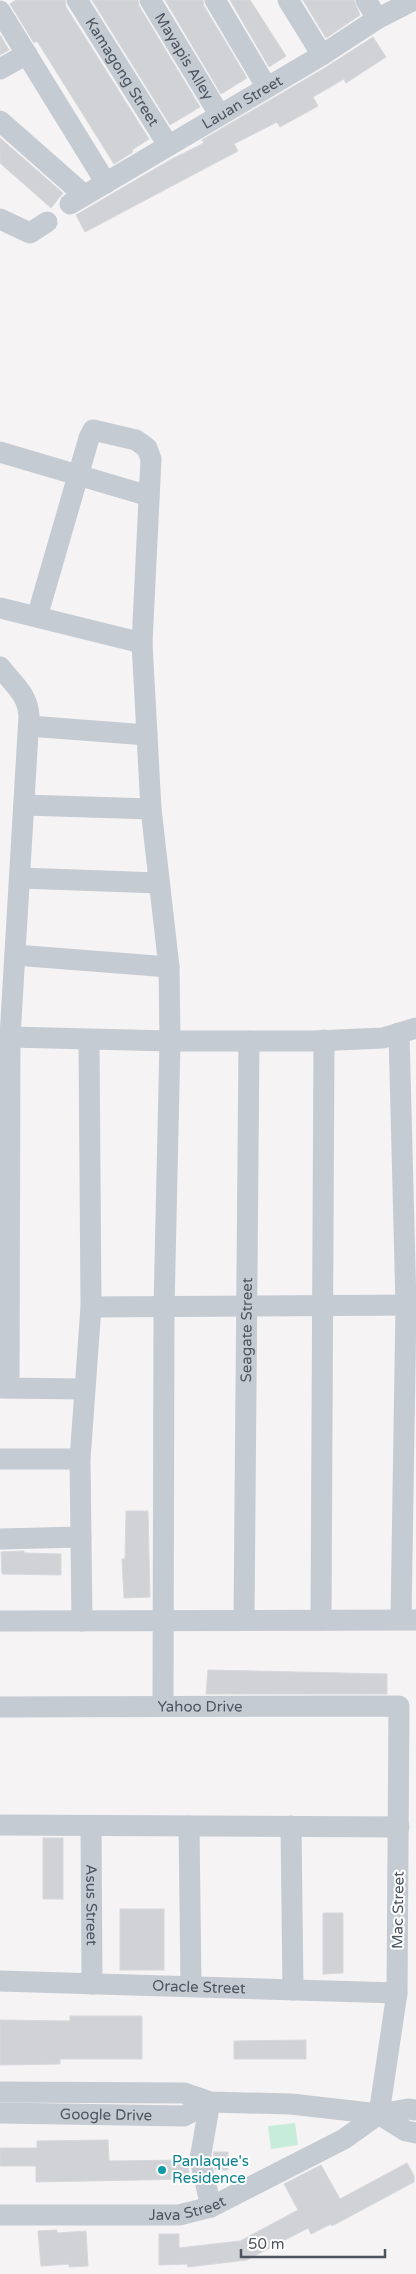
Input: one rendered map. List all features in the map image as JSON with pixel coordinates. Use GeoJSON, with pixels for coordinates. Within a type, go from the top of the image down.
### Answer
{"type":"FeatureCollection","features":[{"type":"Feature","properties":{"kind":"street","name":"Kamagong Street"},"geometry":{"type":"LineString","coordinates":[[77,0],[168,145]]}},
{"type":"Feature","properties":{"kind":"street","name":"Mayapis Alley"},"geometry":{"type":"LineString","coordinates":[[150,0],[219,114]]}},
{"type":"Feature","properties":{"kind":"street"},"geometry":{"type":"LineString","coordinates":[[215,0],[266,86]]}},
{"type":"Feature","properties":{"kind":"street"},"geometry":{"type":"LineString","coordinates":[[288,0],[322,55]]}},
{"type":"Feature","properties":{"kind":"street"},"geometry":{"type":"LineString","coordinates":[[366,0],[377,19]]}},
{"type":"Feature","properties":{"kind":"street","name":"Lauan Street"},"geometry":{"type":"LineString","coordinates":[[0,121],[77,199],[266,86],[322,55],[377,19],[414,0]]}},
{"type":"Feature","properties":{"kind":"street"},"geometry":{"type":"LineString","coordinates":[[0,12],[106,183]]}},
{"type":"Feature","properties":{"kind":"street"},"geometry":{"type":"LineString","coordinates":[[0,69],[27,54]]}},
{"type":"Feature","properties":{"kind":"street"},"geometry":{"type":"LineString","coordinates":[[0,219],[30,233],[47,222]]}},
{"type":"Feature","properties":{"kind":"street"},"geometry":{"type":"LineString","coordinates":[[36,617],[93,430],[136,440],[147,448],[151,459],[142,643],[151,809],[169,968],[170,1041],[164,1308],[163,1706]]}},
{"type":"Feature","properties":{"kind":"street"},"geometry":{"type":"LineString","coordinates":[[1,457],[78,475],[149,496]]}},
{"type":"Feature","properties":{"kind":"street"},"geometry":{"type":"LineString","coordinates":[[0,608],[142,643]]}},
{"type":"Feature","properties":{"kind":"street"},"geometry":{"type":"LineString","coordinates":[[0,667],[28,704],[29,726],[10,1037],[5,1059],[4,1388],[84,1389]]}},
{"type":"Feature","properties":{"kind":"street"},"geometry":{"type":"LineString","coordinates":[[29,726],[147,735]]}},
{"type":"Feature","properties":{"kind":"street"},"geometry":{"type":"LineString","coordinates":[[24,805],[151,809]]}},
{"type":"Feature","properties":{"kind":"street"},"geometry":{"type":"LineString","coordinates":[[20,878],[159,883]]}},
{"type":"Feature","properties":{"kind":"street"},"geometry":{"type":"LineString","coordinates":[[15,955],[169,968]]}},
{"type":"Feature","properties":{"kind":"street"},"geometry":{"type":"LineString","coordinates":[[0,1621],[408,1620],[411,1305],[408,1031],[383,1038],[324,1040],[170,1041],[10,1037]]}},
{"type":"Feature","properties":{"kind":"street"},"geometry":{"type":"LineString","coordinates":[[82,1621],[80,1459],[91,1307],[89,1040]]}},
{"type":"Feature","properties":{"kind":"street"},"geometry":{"type":"LineString","coordinates":[[321,1620],[324,1040]]}},
{"type":"Feature","properties":{"kind":"street","name":"Seagate Street"},"geometry":{"type":"LineString","coordinates":[[244,1620],[249,1041]]}},
{"type":"Feature","properties":{"kind":"street"},"geometry":{"type":"LineString","coordinates":[[91,1307],[411,1305]]}},
{"type":"Feature","properties":{"kind":"street"},"geometry":{"type":"LineString","coordinates":[[0,1459],[80,1459]]}},
{"type":"Feature","properties":{"kind":"street"},"geometry":{"type":"LineString","coordinates":[[0,1539],[81,1538]]}},
{"type":"Feature","properties":{"kind":"street","name":"Yahoo Drive"},"geometry":{"type":"LineString","coordinates":[[0,1707],[399,1706]]}},
{"type":"Feature","properties":{"kind":"street","name":"Mac Street"},"geometry":{"type":"LineString","coordinates":[[379,2114],[397,1992],[399,1706]]}},
{"type":"Feature","properties":{"kind":"street"},"geometry":{"type":"LineString","coordinates":[[0,1825],[398,1827]]}},
{"type":"Feature","properties":{"kind":"street","name":"Asus Street"},"geometry":{"type":"LineString","coordinates":[[91,1826],[92,1984]]}},
{"type":"Feature","properties":{"kind":"street"},"geometry":{"type":"LineString","coordinates":[[190,1826],[191,1986]]}},
{"type":"Feature","properties":{"kind":"street"},"geometry":{"type":"LineString","coordinates":[[291,1826],[293,1990]]}},
{"type":"Feature","properties":{"kind":"street","name":"Oracle Street"},"geometry":{"type":"LineString","coordinates":[[0,1981],[397,1992]]}},
{"type":"Feature","properties":{"kind":"street","name":"Google Drive"},"geometry":{"type":"LineString","coordinates":[[0,2092],[184,2093],[210,2102],[291,2104],[379,2114]]}},
{"type":"Feature","properties":{"kind":"street"},"geometry":{"type":"LineString","coordinates":[[210,2102],[200,2158],[210,2206]]}},
{"type":"Feature","properties":{"kind":"street","name":"Google Drive"},"geometry":{"type":"LineString","coordinates":[[0,2113],[184,2116],[210,2102]]}},
{"type":"Feature","properties":{"kind":"street"},"geometry":{"type":"LineString","coordinates":[[379,2114],[408,2109],[416,2110]]}},
{"type":"Feature","properties":{"kind":"street"},"geometry":{"type":"LineString","coordinates":[[379,2114],[406,2131],[416,2133]]}},
{"type":"Feature","properties":{"kind":"street","name":"Java Street"},"geometry":{"type":"LineString","coordinates":[[0,2215],[179,2215],[210,2206],[344,2139],[379,2114]]}},
{"type":"Feature","properties":{"kind":"green space"},"geometry":{"type":"Polygon","coordinates":[[[295,2123],[298,2145],[271,2149],[268,2126],[295,2123]]]}},
{"type":"Feature","properties":{"kind":"building"},"geometry":{"type":"Polygon","coordinates":[[[16,0],[65,0],[66,7],[149,139],[114,164],[37,41],[34,43],[10,4],[16,0]]]}},
{"type":"Feature","properties":{"kind":"building"},"geometry":{"type":"Polygon","coordinates":[[[92,0],[138,0],[139,6],[200,107],[170,125],[92,0]]]}},
{"type":"Feature","properties":{"kind":"building"},"geometry":{"type":"Polygon","coordinates":[[[165,0],[203,0],[204,6],[247,78],[221,94],[165,0]]]}},
{"type":"Feature","properties":{"kind":"building"},"geometry":{"type":"Polygon","coordinates":[[[230,0],[250,0],[286,56],[269,67],[230,0]]]}},
{"type":"Feature","properties":{"kind":"building"},"geometry":{"type":"Polygon","coordinates":[[[303,0],[354,0],[360,15],[326,38],[303,0]]]}},
{"type":"Feature","properties":{"kind":"building"},"geometry":{"type":"Polygon","coordinates":[[[0,35],[9,50],[0,55],[0,35]]]}},
{"type":"Feature","properties":{"kind":"building"},"geometry":{"type":"Polygon","coordinates":[[[373,37],[386,57],[346,83],[344,79],[313,97],[318,106],[280,127],[277,122],[234,144],[238,151],[85,232],[76,215],[170,160],[204,143],[202,140],[328,66],[373,37]]]}},
{"type":"Feature","properties":{"kind":"building"},"geometry":{"type":"Polygon","coordinates":[[[0,138],[63,193],[51,208],[0,163],[0,138]]]}},
{"type":"Feature","properties":{"kind":"building"},"geometry":{"type":"Polygon","coordinates":[[[126,1511],[148,1511],[150,1597],[124,1598],[122,1559],[125,1559],[126,1511]]]}},
{"type":"Feature","properties":{"kind":"building"},"geometry":{"type":"Polygon","coordinates":[[[24,1551],[24,1553],[61,1554],[61,1575],[2,1574],[1,1552],[24,1551]]]}},
{"type":"Feature","properties":{"kind":"building"},"geometry":{"type":"Polygon","coordinates":[[[208,1670],[387,1674],[387,1694],[206,1694],[208,1670]]]}},
{"type":"Feature","properties":{"kind":"building"},"geometry":{"type":"Polygon","coordinates":[[[43,1838],[63,1838],[63,1899],[43,1899],[43,1838]]]}},
{"type":"Feature","properties":{"kind":"building"},"geometry":{"type":"Polygon","coordinates":[[[120,1909],[164,1909],[164,1970],[120,1970],[120,1909]]]}},
{"type":"Feature","properties":{"kind":"building"},"geometry":{"type":"Polygon","coordinates":[[[323,1913],[343,1913],[343,1973],[323,1974],[323,1913]]]}},
{"type":"Feature","properties":{"kind":"building"},"geometry":{"type":"Polygon","coordinates":[[[70,2016],[142,2016],[142,2059],[60,2059],[60,2064],[0,2065],[0,2020],[70,2021],[70,2016]]]}},
{"type":"Feature","properties":{"kind":"building"},"geometry":{"type":"Polygon","coordinates":[[[306,2040],[306,2059],[234,2059],[234,2041],[306,2040]]]}},
{"type":"Feature","properties":{"kind":"building"},"geometry":{"type":"Polygon","coordinates":[[[108,2140],[109,2161],[188,2160],[189,2179],[36,2182],[36,2166],[0,2166],[0,2148],[37,2148],[37,2141],[108,2140]]]}},
{"type":"Feature","properties":{"kind":"building"},"geometry":{"type":"Polygon","coordinates":[[[214,2152],[228,2152],[228,2170],[215,2170],[214,2152]]]}},
{"type":"Feature","properties":{"kind":"building"},"geometry":{"type":"Polygon","coordinates":[[[407,2163],[414,2176],[414,2182],[332,2226],[331,2224],[311,2234],[308,2228],[247,2260],[188,2267],[187,2264],[159,2265],[159,2234],[179,2234],[179,2248],[240,2241],[298,2210],[284,2184],[321,2165],[340,2199],[407,2163]]]}},
{"type":"Feature","properties":{"kind":"building"},"geometry":{"type":"Polygon","coordinates":[[[57,2230],[57,2233],[86,2231],[88,2266],[69,2267],[69,2264],[41,2266],[38,2231],[57,2230]]]}},
{"type":"Feature","properties":{"kind":"place","name":"Panlaque's Residence"},"geometry":{"type":"Point","coordinates":[162,2170]}}]}
